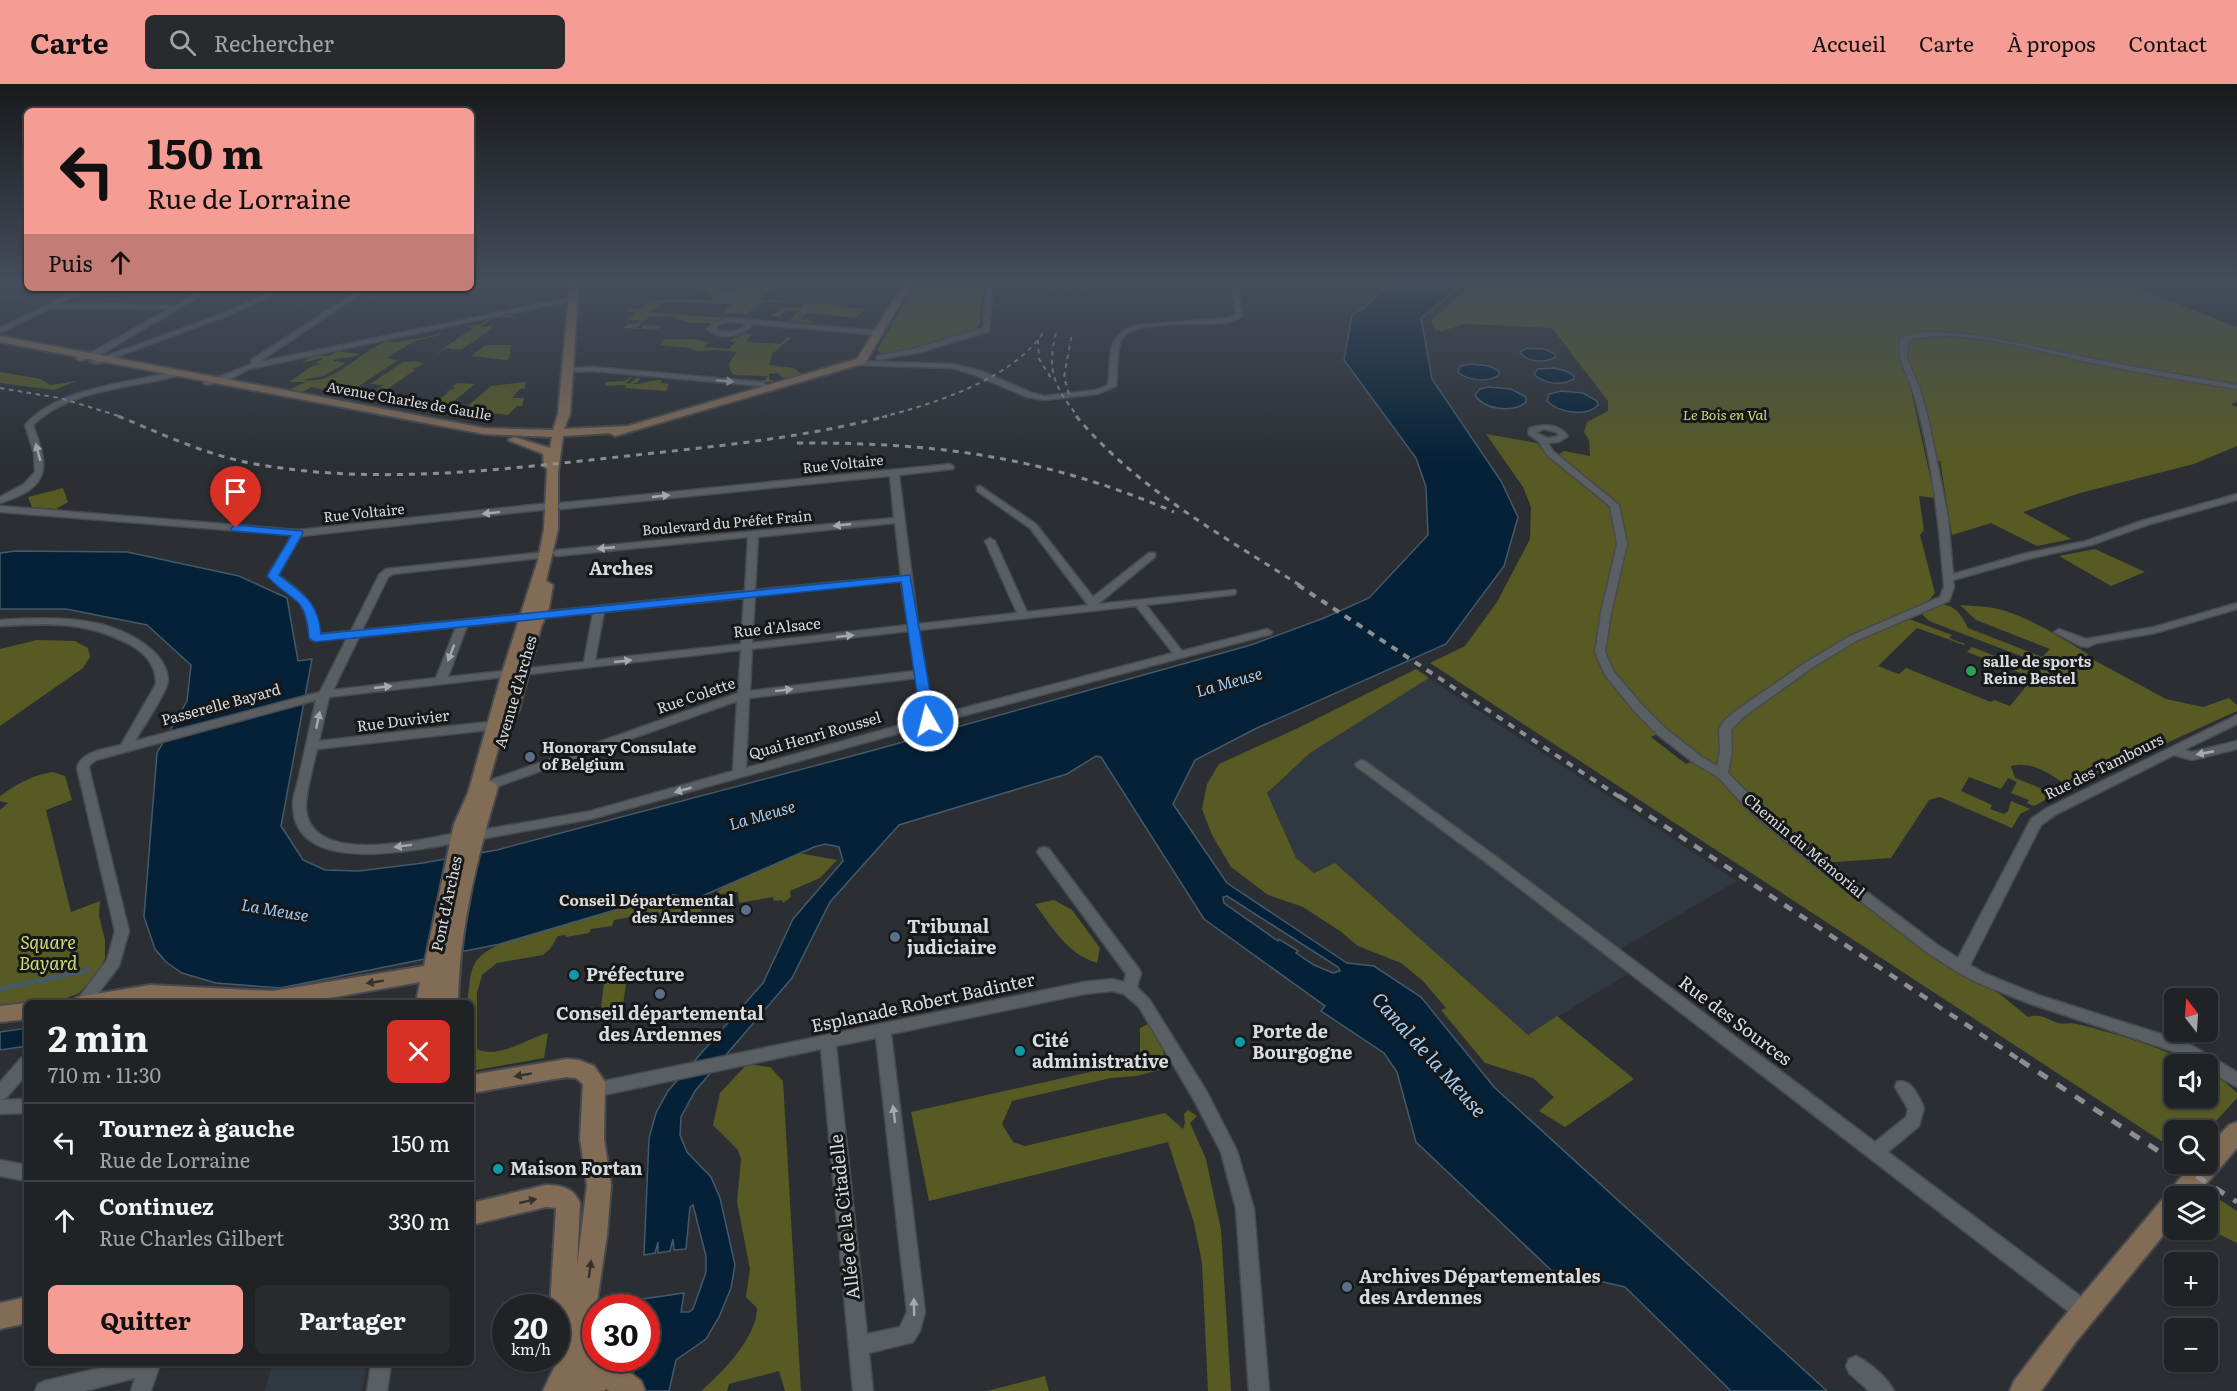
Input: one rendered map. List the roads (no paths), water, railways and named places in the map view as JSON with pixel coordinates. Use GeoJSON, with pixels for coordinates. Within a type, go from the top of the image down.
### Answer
{"type":"FeatureCollection","features":[{"type":"Feature","properties":{"kind":"main road","name":"Avenue Charles de Gaulle"},"geometry":{"type":"LineString","coordinates":[[5,342],[517,438],[549,452],[552,473]]}},
{"type":"Feature","properties":{"kind":"main road"},"geometry":{"type":"LineString","coordinates":[[564,433],[570,342]]}},
{"type":"Feature","properties":{"kind":"main road"},"geometry":{"type":"LineString","coordinates":[[517,438],[535,427],[564,433],[622,431],[652,423],[856,363],[865,358],[874,342]]}},
{"type":"Feature","properties":{"kind":"main road"},"geometry":{"type":"LineString","coordinates":[[564,433],[624,428],[652,423]]}},
{"type":"Feature","properties":{"kind":"main road"},"geometry":{"type":"LineString","coordinates":[[564,433],[624,428]]}},
{"type":"Feature","properties":{"kind":"main road","name":"Avenue Charles de Gaulle"},"geometry":{"type":"LineString","coordinates":[[517,438],[564,433]]}},
{"type":"Feature","properties":{"kind":"main road","name":"Avenue d'Arches"},"geometry":{"type":"LineString","coordinates":[[555,506],[552,473],[564,433]]}},
{"type":"Feature","properties":{"kind":"main road","name":"Avenue d'Arches"},"geometry":{"type":"LineString","coordinates":[[467,841],[489,785],[517,673],[551,554],[564,433]]}},
{"type":"Feature","properties":{"kind":"main road","name":"Avenue d'Arches"},"geometry":{"type":"LineString","coordinates":[[467,841],[463,824],[477,793],[497,725],[517,673]]}},
{"type":"Feature","properties":{"kind":"main road","name":"Pont d'Arches"},"geometry":{"type":"LineString","coordinates":[[439,964],[467,841]]}},
{"type":"Feature","properties":{"kind":"main road"},"geometry":{"type":"LineString","coordinates":[[107,1000],[150,993],[273,999],[439,964]]}},
{"type":"Feature","properties":{"kind":"main road"},"geometry":{"type":"LineString","coordinates":[[427,1000],[439,964]]}},
{"type":"Feature","properties":{"kind":"main road"},"geometry":{"type":"LineString","coordinates":[[439,964],[447,1000]]}},
{"type":"Feature","properties":{"kind":"main road"},"geometry":{"type":"LineString","coordinates":[[0,1014],[24,1011]]}},
{"type":"Feature","properties":{"kind":"main road"},"geometry":{"type":"LineString","coordinates":[[474,1083],[574,1068],[582,1069],[590,1075],[594,1082],[592,1139],[598,1185],[595,1234],[578,1348],[570,1369],[557,1391]]}},
{"type":"Feature","properties":{"kind":"main road"},"geometry":{"type":"LineString","coordinates":[[2218,1151],[2237,1131]]}},
{"type":"Feature","properties":{"kind":"main road"},"geometry":{"type":"LineString","coordinates":[[2189,1186],[2198,1174]]}},
{"type":"Feature","properties":{"kind":"main road"},"geometry":{"type":"LineString","coordinates":[[474,1213],[553,1196],[564,1199],[568,1203],[562,1320],[578,1348],[618,1381]]}},
{"type":"Feature","properties":{"kind":"main road"},"geometry":{"type":"LineString","coordinates":[[2024,1391],[2084,1311],[2164,1216]]}},
{"type":"Feature","properties":{"kind":"main road"},"geometry":{"type":"LineString","coordinates":[[0,1316],[24,1311]]}},
{"type":"Feature","properties":{"kind":"main road"},"geometry":{"type":"LineString","coordinates":[[583,1391],[618,1381]]}},
{"type":"Feature","properties":{"kind":"street"},"geometry":{"type":"LineString","coordinates":[[92,359],[120,342]]}},
{"type":"Feature","properties":{"kind":"street"},"geometry":{"type":"LineString","coordinates":[[92,359],[143,342]]}},
{"type":"Feature","properties":{"kind":"street"},"geometry":{"type":"LineString","coordinates":[[205,380],[226,378],[285,342]]}},
{"type":"Feature","properties":{"kind":"street"},"geometry":{"type":"LineString","coordinates":[[205,380],[247,367],[366,342]]}},
{"type":"Feature","properties":{"kind":"street"},"geometry":{"type":"LineString","coordinates":[[856,363],[944,342]]}},
{"type":"Feature","properties":{"kind":"street"},"geometry":{"type":"LineString","coordinates":[[856,363],[905,363],[903,368],[920,368],[920,364],[943,364],[978,373],[1039,397],[1060,397],[1102,391],[1112,386],[1118,342]]}},
{"type":"Feature","properties":{"kind":"street"},"geometry":{"type":"LineString","coordinates":[[1722,774],[1726,750],[1725,730],[1738,715],[1809,665],[1854,638],[1945,599],[1949,578],[1943,517],[1935,468],[1917,392],[1903,359],[1904,342]]}},
{"type":"Feature","properties":{"kind":"street"},"geometry":{"type":"LineString","coordinates":[[1994,342],[2129,369],[2237,387]]}},
{"type":"Feature","properties":{"kind":"street"},"geometry":{"type":"LineString","coordinates":[[568,370],[584,369],[762,384],[770,389]]}},
{"type":"Feature","properties":{"kind":"street"},"geometry":{"type":"LineString","coordinates":[[1,506],[12,495],[39,476],[42,466],[29,425],[48,407],[72,398],[172,374]]}},
{"type":"Feature","properties":{"kind":"street"},"geometry":{"type":"LineString","coordinates":[[1559,430],[1564,434],[1563,438],[1555,440],[1543,441],[1532,434],[1532,430],[1544,427],[1571,430]]}},
{"type":"Feature","properties":{"kind":"street","name":"Chemin du Mémorial"},"geometry":{"type":"LineString","coordinates":[[1543,441],[1550,453],[1614,505],[1622,544],[1600,651],[1609,673],[1662,732],[1698,760],[1722,774],[1755,809],[1820,862],[1934,950],[1961,967],[2033,999],[2180,1047],[2237,1080]]}},
{"type":"Feature","properties":{"kind":"street","name":"Rue Voltaire"},"geometry":{"type":"LineString","coordinates":[[1,506],[298,533],[950,467]]}},
{"type":"Feature","properties":{"kind":"street"},"geometry":{"type":"LineString","coordinates":[[894,472],[906,578],[928,721]]}},
{"type":"Feature","properties":{"kind":"street"},"geometry":{"type":"LineString","coordinates":[[980,489],[1033,526],[1094,605],[1152,555]]}},
{"type":"Feature","properties":{"kind":"street"},"geometry":{"type":"LineString","coordinates":[[1949,578],[2030,555],[2088,543],[2144,523],[2237,497]]}},
{"type":"Feature","properties":{"kind":"street","name":"Boulevard du Préfet Frain"},"geometry":{"type":"LineString","coordinates":[[390,571],[900,520]]}},
{"type":"Feature","properties":{"kind":"street"},"geometry":{"type":"LineString","coordinates":[[298,533],[273,576],[305,601],[314,618],[315,638],[355,636],[906,578]]}},
{"type":"Feature","properties":{"kind":"street"},"geometry":{"type":"LineString","coordinates":[[739,774],[753,534]]}},
{"type":"Feature","properties":{"kind":"street"},"geometry":{"type":"LineString","coordinates":[[990,541],[1024,616]]}},
{"type":"Feature","properties":{"kind":"street","name":"Quai Henri Roussel"},"geometry":{"type":"LineString","coordinates":[[390,571],[384,575],[325,694],[312,746],[299,806],[302,821],[311,835],[324,844],[369,849],[467,841],[591,816],[928,721],[1267,632]]}},
{"type":"Feature","properties":{"kind":"street","name":"Rue d'Alsace"},"geometry":{"type":"LineString","coordinates":[[325,694],[1024,616],[1094,605],[1139,603],[1231,592]]}},
{"type":"Feature","properties":{"kind":"street"},"geometry":{"type":"LineString","coordinates":[[1139,603],[1179,654]]}},
{"type":"Feature","properties":{"kind":"street"},"geometry":{"type":"LineString","coordinates":[[2060,632],[2086,644],[2095,640],[2155,630],[2237,606]]}},
{"type":"Feature","properties":{"kind":"street"},"geometry":{"type":"LineString","coordinates":[[589,664],[599,609]]}},
{"type":"Feature","properties":{"kind":"street"},"geometry":{"type":"LineString","coordinates":[[0,623],[83,624],[104,628],[146,648],[156,660],[163,676],[162,684],[126,747]]}},
{"type":"Feature","properties":{"kind":"street"},"geometry":{"type":"LineString","coordinates":[[441,681],[462,624]]}},
{"type":"Feature","properties":{"kind":"street","name":"Rue Colette"},"geometry":{"type":"LineString","coordinates":[[489,785],[744,695],[922,674]]}},
{"type":"Feature","properties":{"kind":"street","name":"Passerelle Bayard"},"geometry":{"type":"LineString","coordinates":[[85,1000],[114,962],[122,931],[92,764],[126,747],[325,694]]}},
{"type":"Feature","properties":{"kind":"street","name":"Rue des Tambours"},"geometry":{"type":"LineString","coordinates":[[1961,967],[2036,822],[2050,812],[2237,719]]}},
{"type":"Feature","properties":{"kind":"street","name":"Rue Duvivier"},"geometry":{"type":"LineString","coordinates":[[312,746],[497,725]]}},
{"type":"Feature","properties":{"kind":"street"},"geometry":{"type":"LineString","coordinates":[[2173,752],[2192,756],[2237,745]]}},
{"type":"Feature","properties":{"kind":"street","name":"Rue des Sources"},"geometry":{"type":"LineString","coordinates":[[1361,764],[1493,861],[2084,1311]]}},
{"type":"Feature","properties":{"kind":"street"},"geometry":{"type":"LineString","coordinates":[[1044,852],[1134,973],[1129,989],[1144,1003],[1161,1030],[1201,1097],[1229,1151],[1245,1209],[1259,1391]]}},
{"type":"Feature","properties":{"kind":"street","name":"Esplanade Robert Badinter"},"geometry":{"type":"LineString","coordinates":[[594,1090],[1084,988],[1112,985],[1129,989]]}},
{"type":"Feature","properties":{"kind":"street"},"geometry":{"type":"LineString","coordinates":[[858,1346],[906,1335],[913,1324],[916,1312],[883,1031]]}},
{"type":"Feature","properties":{"kind":"street","name":"Allée de la Citadelle"},"geometry":{"type":"LineString","coordinates":[[828,1042],[862,1391]]}},
{"type":"Feature","properties":{"kind":"street"},"geometry":{"type":"LineString","coordinates":[[0,1093],[24,1066]]}},
{"type":"Feature","properties":{"kind":"street"},"geometry":{"type":"LineString","coordinates":[[1875,1153],[1912,1121],[1916,1108],[1903,1087]]}},
{"type":"Feature","properties":{"kind":"street"},"geometry":{"type":"LineString","coordinates":[[0,1107],[24,1106]]}},
{"type":"Feature","properties":{"kind":"street"},"geometry":{"type":"LineString","coordinates":[[0,1168],[24,1172]]}},
{"type":"Feature","properties":{"kind":"street"},"geometry":{"type":"LineString","coordinates":[[45,1391],[142,1366]]}},
{"type":"Feature","properties":{"kind":"street"},"geometry":{"type":"LineString","coordinates":[[141,1391],[149,1366]]}},
{"type":"Feature","properties":{"kind":"street"},"geometry":{"type":"LineString","coordinates":[[377,1391],[381,1366]]}},
{"type":"Feature","properties":{"kind":"street"},"geometry":{"type":"LineString","coordinates":[[1856,1366],[1884,1391]]}},
{"type":"Feature","properties":{"kind":"water"},"geometry":{"type":"Polygon","coordinates":[[[1347,342],[1425,342],[1432,379],[1501,481],[1518,517],[1504,566],[1446,644],[1257,728],[1195,760],[1173,804],[1227,883],[1347,963],[1374,966],[1421,997],[1494,1087],[1827,1391],[1731,1391],[1625,1287],[1551,1270],[1416,1142],[1397,1072],[1384,1053],[1321,1011],[1325,1006],[1204,919],[1101,757],[1096,756],[1067,774],[899,825],[830,902],[792,978],[695,1091],[681,1117],[680,1135],[687,1152],[711,1177],[720,1198],[735,1265],[731,1288],[719,1317],[706,1339],[676,1360],[669,1391],[630,1391],[634,1372],[660,1372],[660,1296],[684,1293],[681,1312],[689,1312],[693,1309],[706,1272],[706,1256],[693,1205],[690,1207],[686,1249],[674,1250],[673,1239],[670,1251],[658,1253],[658,1242],[655,1253],[644,1255],[649,1138],[656,1113],[668,1091],[763,983],[793,919],[843,861],[839,847],[825,844],[814,847],[684,904],[681,896],[669,894],[500,944],[280,988],[216,983],[182,973],[166,962],[155,949],[144,917],[157,753],[187,701],[191,665],[147,625],[66,609],[0,609],[0,553],[16,551],[127,552],[239,576],[287,598],[298,661],[312,659],[281,826],[303,860],[325,870],[359,871],[497,850],[867,752],[1251,645],[1324,618],[1369,598],[1428,535],[1426,487],[1416,458],[1344,360],[1347,342]],[[1227,896],[1223,897],[1224,903],[1278,941],[1279,939],[1298,951],[1296,953],[1314,965],[1333,973],[1340,971],[1338,967],[1227,896]]]}},
{"type":"Feature","properties":{"kind":"water"},"geometry":{"type":"Polygon","coordinates":[[[1527,348],[1545,349],[1555,354],[1556,357],[1542,361],[1532,360],[1520,352],[1527,348]]]}},
{"type":"Feature","properties":{"kind":"water"},"geometry":{"type":"Polygon","coordinates":[[[1471,364],[1489,366],[1499,371],[1499,375],[1478,380],[1458,372],[1460,366],[1471,364]]]}},
{"type":"Feature","properties":{"kind":"water"},"geometry":{"type":"Polygon","coordinates":[[[1554,368],[1566,371],[1574,376],[1574,379],[1564,383],[1553,383],[1542,380],[1534,374],[1538,369],[1554,368]]]}},
{"type":"Feature","properties":{"kind":"water"},"geometry":{"type":"Polygon","coordinates":[[[1489,387],[1511,389],[1526,397],[1526,402],[1514,408],[1492,407],[1475,395],[1480,389],[1489,387]]]}},
{"type":"Feature","properties":{"kind":"water"},"geometry":{"type":"Polygon","coordinates":[[[1561,391],[1583,393],[1597,401],[1598,405],[1587,411],[1565,411],[1547,401],[1549,394],[1561,391]]]}},
{"type":"Feature","properties":{"kind":"water"},"geometry":{"type":"Polygon","coordinates":[[[24,1028],[24,1046],[0,1050],[0,1032],[24,1028]]]}},
{"type":"Feature","properties":{"kind":"waterway"},"geometry":{"type":"LineString","coordinates":[[0,989],[89,970]]}},
{"type":"Feature","properties":{"kind":"railway"},"geometry":{"type":"LineString","coordinates":[[882,417],[925,405],[970,387],[1012,364],[1035,342]]}},
{"type":"Feature","properties":{"kind":"railway"},"geometry":{"type":"LineString","coordinates":[[1038,342],[1039,359],[1051,378]]}},
{"type":"Feature","properties":{"kind":"railway"},"geometry":{"type":"LineString","coordinates":[[1054,342],[1052,358],[1055,378],[1063,397],[1078,417]]}},
{"type":"Feature","properties":{"kind":"railway"},"geometry":{"type":"LineString","coordinates":[[1069,394],[1064,377],[1070,342]]}},
{"type":"Feature","properties":{"kind":"railway"},"geometry":{"type":"LineString","coordinates":[[0,388],[60,398],[122,417]]}},
{"type":"Feature","properties":{"kind":"railway"},"geometry":{"type":"LineString","coordinates":[[118,416],[200,449],[250,463],[296,470],[388,475],[526,467],[719,446],[820,431],[887,416]]}},
{"type":"Feature","properties":{"kind":"railway"},"geometry":{"type":"LineString","coordinates":[[1076,416],[1100,442],[1153,488],[1211,529],[1301,586]]}},
{"type":"Feature","properties":{"kind":"railway"},"geometry":{"type":"LineString","coordinates":[[797,443],[897,446],[990,456],[1081,478],[1174,512]]}},
{"type":"Feature","properties":{"kind":"railway"},"geometry":{"type":"LineString","coordinates":[[1298,585],[1621,798]]}},
{"type":"Feature","properties":{"kind":"railway"},"geometry":{"type":"LineString","coordinates":[[1619,796],[2023,1062]]}},
{"type":"Feature","properties":{"kind":"railway"},"geometry":{"type":"LineString","coordinates":[[2020,1060],[2164,1155]]}},
{"type":"Feature","properties":{"kind":"railway"},"geometry":{"type":"LineString","coordinates":[[2194,1174],[2237,1202]]}},
{"type":"Feature","properties":{"kind":"place","name":"salle de sports Reine Bestel"},"geometry":{"type":"Point","coordinates":[1971,671]}},
{"type":"Feature","properties":{"kind":"place","name":"Honorary Consulate of Belgium"},"geometry":{"type":"Point","coordinates":[530,757]}},
{"type":"Feature","properties":{"kind":"place","name":"Conseil Départemental des Ardennes"},"geometry":{"type":"Point","coordinates":[746,910]}},
{"type":"Feature","properties":{"kind":"place","name":"Tribunal judiciaire"},"geometry":{"type":"Point","coordinates":[895,937]}},
{"type":"Feature","properties":{"kind":"place","name":"Préfecture"},"geometry":{"type":"Point","coordinates":[574,975]}},
{"type":"Feature","properties":{"kind":"place","name":"Conseil départemental des Ardennes"},"geometry":{"type":"Point","coordinates":[660,994]}},
{"type":"Feature","properties":{"kind":"place","name":"Porte de Bourgogne"},"geometry":{"type":"Point","coordinates":[1240,1042]}},
{"type":"Feature","properties":{"kind":"place","name":"Cité administrative"},"geometry":{"type":"Point","coordinates":[1020,1051]}},
{"type":"Feature","properties":{"kind":"place","name":"Maison Fortan"},"geometry":{"type":"Point","coordinates":[498,1169]}},
{"type":"Feature","properties":{"kind":"place","name":"Archives Départementales des Ardennes"},"geometry":{"type":"Point","coordinates":[1347,1287]}},
{"type":"Feature","properties":{"kind":"district","name":"Arches"},"geometry":{"type":"Point","coordinates":[621,569]}},
{"type":"Feature","properties":{"kind":"park label","name":"Le Bois en Val"},"geometry":{"type":"Point","coordinates":[1725,415]}},
{"type":"Feature","properties":{"kind":"park label","name":"Square Bayard"},"geometry":{"type":"Point","coordinates":[48,953]}},
{"type":"Feature","properties":{"kind":"water label","name":"La Meuse"},"geometry":{"type":"Point","coordinates":[1229,682]}},
{"type":"Feature","properties":{"kind":"water label","name":"La Meuse"},"geometry":{"type":"Point","coordinates":[762,815]}},
{"type":"Feature","properties":{"kind":"water label","name":"La Meuse"},"geometry":{"type":"Point","coordinates":[275,910]}},
{"type":"Feature","properties":{"kind":"water label","name":"Canal de la Meuse"},"geometry":{"type":"Point","coordinates":[1429,1055]}}]}
